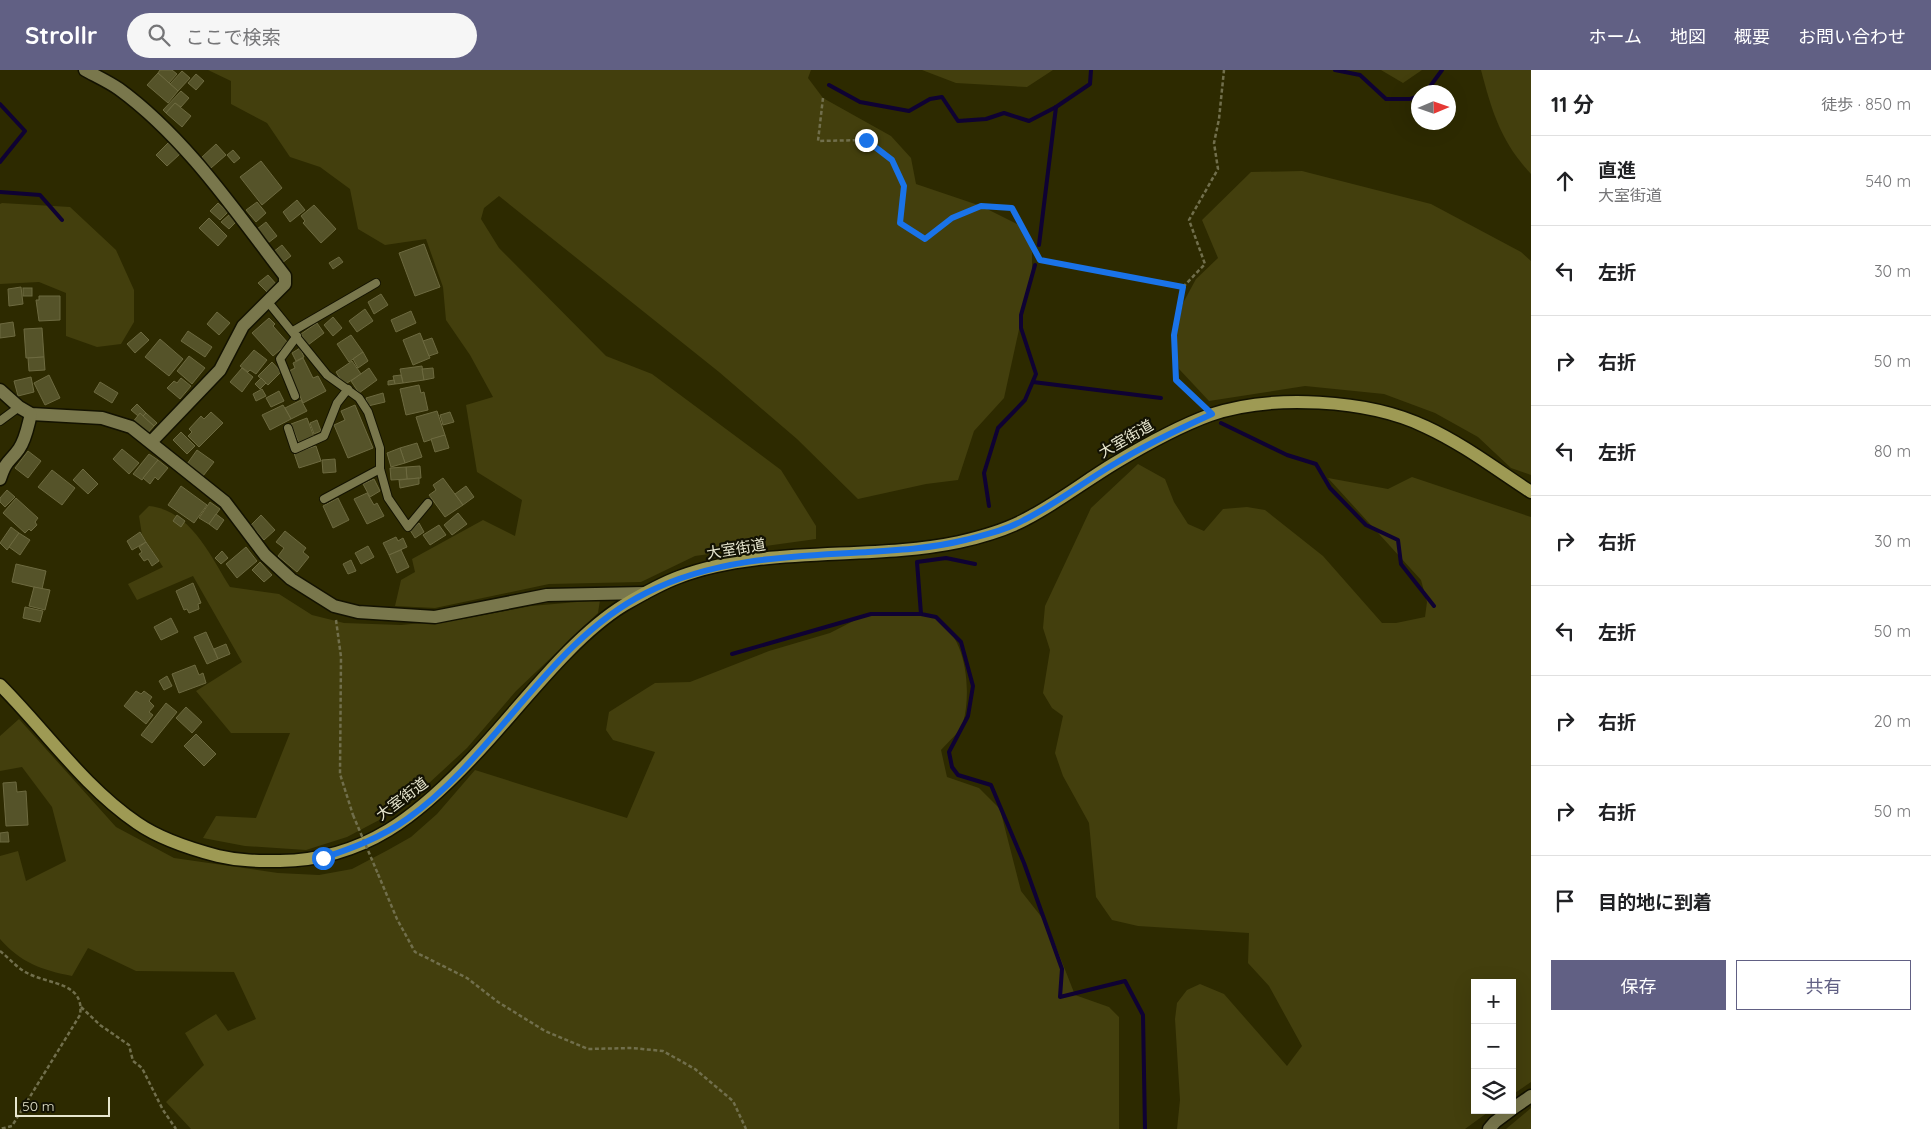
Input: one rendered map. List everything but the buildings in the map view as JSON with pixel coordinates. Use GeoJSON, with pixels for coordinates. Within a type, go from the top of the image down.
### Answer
{"type":"FeatureCollection","features":[{"type":"Feature","properties":{"kind":"main road","name":"大室街道"},"geometry":{"type":"LineString","coordinates":[[0,685],[106,798],[140,825],[202,852],[240,861],[296,861],[323,858],[354,847],[386,832],[430,801],[492,737],[575,644],[618,608],[645,593],[679,577],[711,568],[814,555],[923,548],[994,532],[1023,521],[1159,438],[1212,414],[1265,404],[1295,402],[1327,403],[1381,411],[1422,424],[1445,436],[1531,492]]}},
{"type":"Feature","properties":{"kind":"street"},"geometry":{"type":"LineString","coordinates":[[86,70],[118,88],[157,122],[199,164],[285,276],[285,284],[243,326],[220,370],[150,442]]}},
{"type":"Feature","properties":{"kind":"street"},"geometry":{"type":"LineString","coordinates":[[0,390],[19,407],[31,414],[102,418],[131,427],[224,502],[265,555],[291,579],[334,606],[358,612],[435,616],[547,596],[645,593]]}},
{"type":"Feature","properties":{"kind":"street"},"geometry":{"type":"LineString","coordinates":[[0,479],[5,464],[19,449],[25,438],[31,414]]}},
{"type":"Feature","properties":{"kind":"street"},"geometry":{"type":"LineString","coordinates":[[1516,1106],[1531,1096]]}},
{"type":"Feature","properties":{"kind":"street"},"geometry":{"type":"LineString","coordinates":[[1489,1129],[1506,1114]]}},
{"type":"Feature","properties":{"kind":"lane"},"geometry":{"type":"LineString","coordinates":[[295,396],[280,359],[295,333],[376,283]]}},
{"type":"Feature","properties":{"kind":"lane"},"geometry":{"type":"LineString","coordinates":[[268,302],[295,333],[327,375],[359,398],[368,412],[380,448],[380,469],[388,498],[408,527],[428,502]]}},
{"type":"Feature","properties":{"kind":"lane"},"geometry":{"type":"LineString","coordinates":[[288,428],[295,449],[324,436],[337,403],[348,389]]}},
{"type":"Feature","properties":{"kind":"lane"},"geometry":{"type":"LineString","coordinates":[[0,421],[19,407]]}},
{"type":"Feature","properties":{"kind":"lane"},"geometry":{"type":"LineString","coordinates":[[324,500],[380,469]]}},
{"type":"Feature","properties":{"kind":"path"},"geometry":{"type":"LineString","coordinates":[[1212,414],[1176,380],[1174,335],[1183,287],[1205,264],[1189,220],[1218,168],[1214,143],[1224,70]]}},
{"type":"Feature","properties":{"kind":"path"},"geometry":{"type":"LineString","coordinates":[[823,98],[818,140],[866,140],[892,160],[904,186],[900,223],[925,239],[952,218],[981,206],[1012,208],[1040,260],[1183,287]]}},
{"type":"Feature","properties":{"kind":"path"},"geometry":{"type":"LineString","coordinates":[[334,606],[341,657],[339,713],[340,774],[353,815],[397,919],[415,952],[467,978],[498,1002],[545,1031],[588,1049],[632,1048],[663,1051],[695,1069],[733,1101],[746,1129]]}},
{"type":"Feature","properties":{"kind":"path"},"geometry":{"type":"LineString","coordinates":[[0,951],[25,972],[48,982],[72,989],[79,996],[82,1008],[80,1016],[12,1126],[0,1129]]}},
{"type":"Feature","properties":{"kind":"path"},"geometry":{"type":"LineString","coordinates":[[82,1008],[100,1025],[129,1045],[133,1060],[142,1068],[163,1110],[176,1129]]}},
{"type":"Feature","properties":{"kind":"shaded area"},"geometry":{"type":"Polygon","coordinates":[[[208,70],[811,70],[808,78],[823,98],[891,136],[911,158],[916,184],[981,206],[1023,227],[1032,252],[1032,270],[1004,398],[974,431],[958,480],[926,484],[858,499],[797,439],[719,372],[499,196],[484,208],[481,219],[499,248],[606,356],[652,374],[781,470],[816,526],[816,539],[695,556],[641,582],[549,584],[435,608],[395,606],[401,580],[415,572],[412,559],[483,520],[515,536],[522,500],[477,472],[466,405],[493,397],[470,355],[446,320],[443,287],[426,239],[385,245],[358,229],[350,189],[320,167],[290,157],[267,123],[231,104],[231,81],[208,70]]]}},
{"type":"Feature","properties":{"kind":"shaded area"},"geometry":{"type":"Polygon","coordinates":[[[922,70],[1053,70],[1027,87],[956,83],[922,70]]]}},
{"type":"Feature","properties":{"kind":"shaded area"},"geometry":{"type":"Polygon","coordinates":[[[1381,70],[1422,70],[1403,83],[1381,70]]]}},
{"type":"Feature","properties":{"kind":"shaded area"},"geometry":{"type":"Polygon","coordinates":[[[1481,70],[1531,70],[1531,174],[1512,150],[1499,126],[1481,70]]]}},
{"type":"Feature","properties":{"kind":"shaded area"},"geometry":{"type":"Polygon","coordinates":[[[1302,171],[1431,204],[1521,252],[1531,261],[1531,475],[1511,468],[1478,437],[1435,413],[1384,394],[1305,386],[1209,401],[1179,369],[1175,342],[1183,303],[1196,279],[1218,258],[1202,220],[1251,172],[1302,171]]]}},
{"type":"Feature","properties":{"kind":"shaded area"},"geometry":{"type":"Polygon","coordinates":[[[0,204],[70,207],[116,250],[134,290],[134,322],[121,344],[97,347],[66,336],[66,293],[39,282],[0,284],[0,204]]]}},
{"type":"Feature","properties":{"kind":"shaded area"},"geometry":{"type":"Polygon","coordinates":[[[1138,464],[1165,479],[1174,502],[1188,524],[1204,531],[1223,509],[1247,507],[1265,510],[1323,556],[1382,623],[1396,623],[1425,617],[1427,602],[1421,580],[1328,478],[1388,489],[1412,477],[1531,517],[1531,1082],[1516,1092],[1516,979],[1471,979],[1471,1114],[1486,1114],[1465,1129],[1177,1129],[1180,1100],[1175,1019],[1177,1003],[1187,990],[1200,984],[1224,994],[1287,1066],[1302,1046],[1269,986],[1248,963],[1249,933],[1138,926],[1112,920],[1096,897],[1089,823],[1063,776],[1055,753],[1063,716],[1052,708],[1043,693],[1050,650],[1043,628],[1045,606],[1091,508],[1138,464]]]}},
{"type":"Feature","properties":{"kind":"shaded area"},"geometry":{"type":"Polygon","coordinates":[[[149,506],[163,509],[187,525],[206,548],[230,587],[279,594],[312,615],[344,623],[401,625],[463,619],[531,606],[600,600],[598,613],[516,691],[467,748],[402,808],[347,837],[306,850],[245,846],[203,838],[216,816],[256,818],[290,733],[231,733],[196,691],[242,662],[193,576],[137,600],[128,584],[163,567],[142,535],[139,516],[149,506]]]}},
{"type":"Feature","properties":{"kind":"shaded area"},"geometry":{"type":"Polygon","coordinates":[[[867,614],[927,615],[944,625],[953,635],[960,649],[966,679],[966,710],[963,723],[957,733],[941,750],[947,777],[979,788],[1000,809],[1021,891],[1047,924],[1075,995],[1109,1007],[1119,1017],[1119,1129],[191,1129],[166,1102],[204,1065],[185,1033],[216,1014],[228,1031],[256,1019],[234,972],[136,971],[88,948],[72,976],[42,968],[24,960],[0,939],[0,856],[18,851],[26,881],[66,861],[52,807],[22,767],[0,771],[0,736],[19,719],[116,827],[174,858],[278,873],[319,875],[352,869],[411,837],[437,814],[475,770],[627,818],[655,752],[613,740],[606,730],[609,712],[655,683],[690,682],[769,651],[830,633],[867,614]]]}},
{"type":"Feature","properties":{"kind":"shaded area"},"geometry":{"type":"Polygon","coordinates":[[[1531,1108],[1531,1129],[1506,1129],[1531,1108]]]}},
{"type":"Feature","properties":{"kind":"waterway"},"geometry":{"type":"LineString","coordinates":[[1039,245],[1056,107],[1090,84],[1091,70]]}},
{"type":"Feature","properties":{"kind":"waterway"},"geometry":{"type":"LineString","coordinates":[[1335,70],[1360,75],[1386,99],[1411,99]]}},
{"type":"Feature","properties":{"kind":"waterway"},"geometry":{"type":"LineString","coordinates":[[1431,85],[1442,70]]}},
{"type":"Feature","properties":{"kind":"waterway"},"geometry":{"type":"LineString","coordinates":[[829,85],[860,102],[909,111],[930,99],[942,97],[958,121],[986,119],[1004,113],[1029,121],[1056,107]]}},
{"type":"Feature","properties":{"kind":"waterway"},"geometry":{"type":"LineString","coordinates":[[0,104],[25,131],[0,162]]}},
{"type":"Feature","properties":{"kind":"waterway"},"geometry":{"type":"LineString","coordinates":[[0,192],[40,195],[62,220]]}},
{"type":"Feature","properties":{"kind":"waterway"},"geometry":{"type":"LineString","coordinates":[[989,506],[984,473],[998,428],[1025,400],[1036,374],[1021,328],[1021,315],[1035,265]]}},
{"type":"Feature","properties":{"kind":"waterway"},"geometry":{"type":"LineString","coordinates":[[1033,382],[1161,398]]}},
{"type":"Feature","properties":{"kind":"waterway"},"geometry":{"type":"LineString","coordinates":[[1221,423],[1287,455],[1316,464],[1330,488],[1366,525],[1398,540],[1401,564],[1434,606]]}},
{"type":"Feature","properties":{"kind":"waterway"},"geometry":{"type":"LineString","coordinates":[[975,564],[946,558],[917,562],[921,614],[936,617],[961,642],[973,686],[968,716],[949,752],[952,767],[958,775],[991,785],[1024,863],[1062,969],[1060,997],[1125,981],[1143,1015],[1145,1129]]}},
{"type":"Feature","properties":{"kind":"waterway"},"geometry":{"type":"LineString","coordinates":[[732,654],[871,614],[921,614]]}},
{"type":"Feature","properties":{"kind":"route"},"geometry":{"type":"LineString","coordinates":[[323,858],[354,847],[386,832],[430,801],[492,737],[575,644],[618,608],[645,593],[679,577],[711,568],[751,561],[923,548],[962,541],[994,532],[1023,521],[1159,438],[1212,414],[1176,380],[1174,335],[1183,287],[1040,260],[1012,208],[981,206],[952,218],[925,239],[900,223],[904,186],[892,160],[866,140]]}}]}
